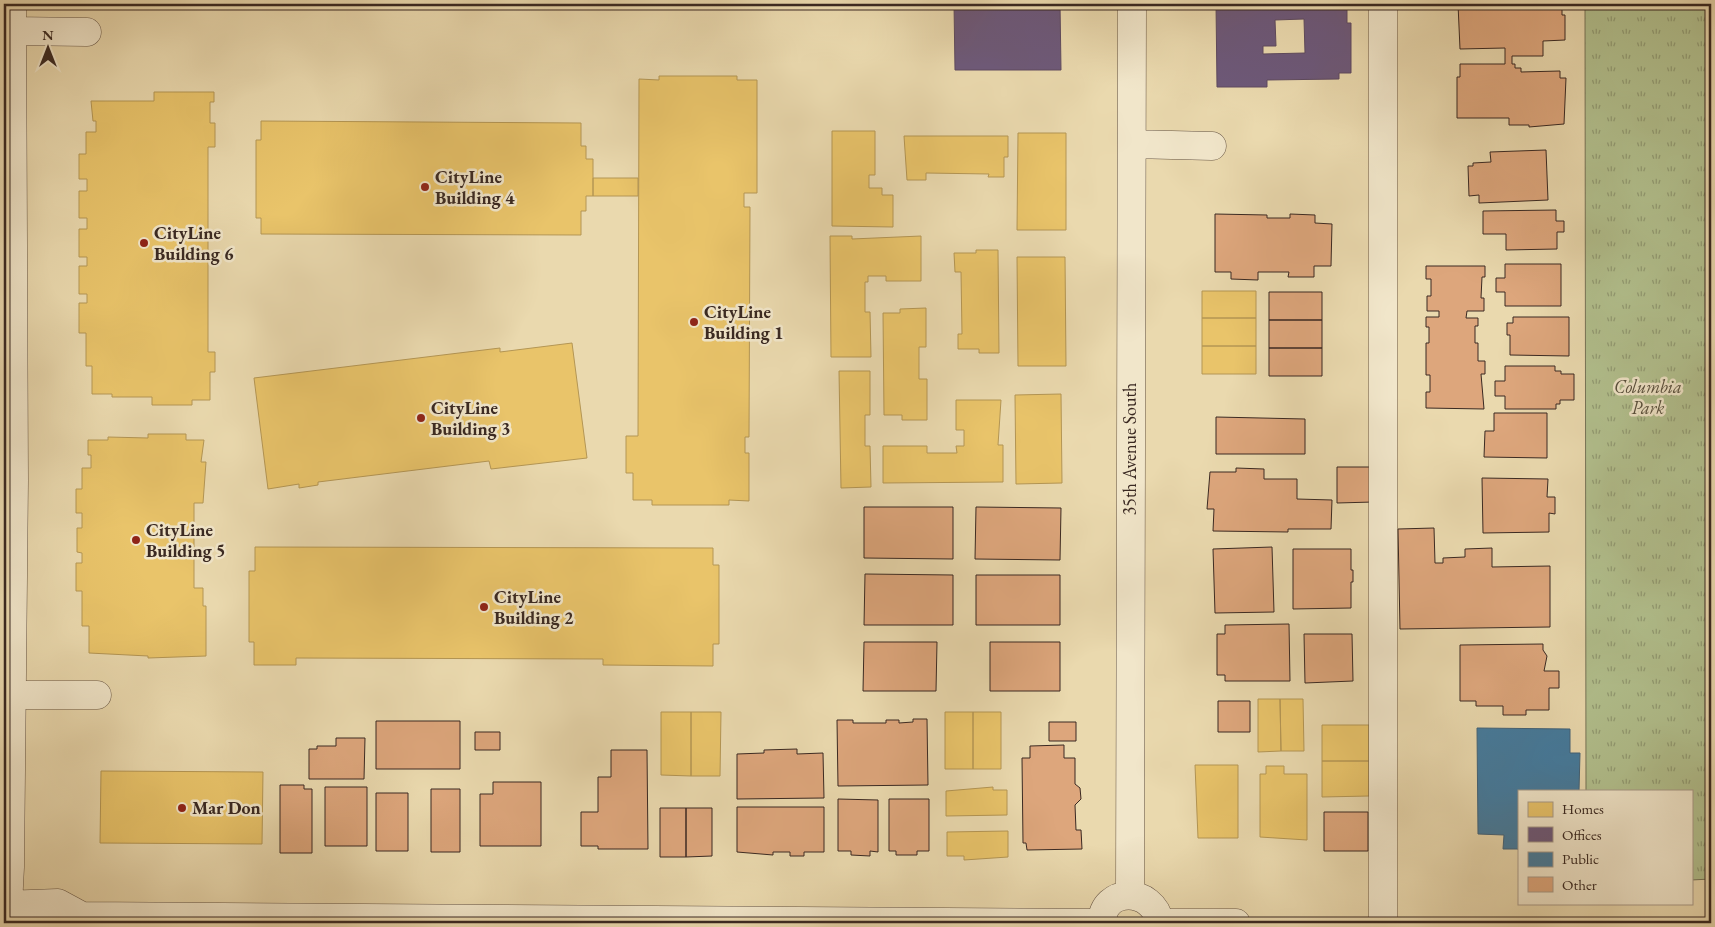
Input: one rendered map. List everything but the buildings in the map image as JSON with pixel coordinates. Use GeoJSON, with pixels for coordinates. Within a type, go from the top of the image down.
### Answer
{"type":"FeatureCollection","features":[{"type":"Feature","properties":{"kind":"street"},"geometry":{"type":"LineString","coordinates":[[12,4],[9,506],[10,867],[6,905],[58,903],[77,920],[1102,923],[1107,908],[1113,901],[1130,895],[1147,900],[1154,906],[1160,923],[1236,923]]}},
{"type":"Feature","properties":{"kind":"street","name":"35th Avenue South"},"geometry":{"type":"LineString","coordinates":[[1130,895],[1132,4]]}},
{"type":"Feature","properties":{"kind":"street"},"geometry":{"type":"LineString","coordinates":[[1383,4],[1383,923]]}},
{"type":"Feature","properties":{"kind":"street"},"geometry":{"type":"LineString","coordinates":[[12,31],[87,32]]}},
{"type":"Feature","properties":{"kind":"street"},"geometry":{"type":"LineString","coordinates":[[1132,144],[1212,146]]}},
{"type":"Feature","properties":{"kind":"street"},"geometry":{"type":"LineString","coordinates":[[11,695],[96,695]]}},
{"type":"Feature","properties":{"kind":"green space","name":"Columbia Park"},"geometry":{"type":"Polygon","coordinates":[[[1585,4],[1711,4],[1711,879],[1692,880],[1692,790],[1586,790],[1585,4]]]}},
{"type":"Feature","properties":{"kind":"place","name":"CityLine Building 4"},"geometry":{"type":"Point","coordinates":[425,187]}},
{"type":"Feature","properties":{"kind":"place","name":"CityLine Building 6"},"geometry":{"type":"Point","coordinates":[144,243]}},
{"type":"Feature","properties":{"kind":"place","name":"CityLine Building 1"},"geometry":{"type":"Point","coordinates":[694,322]}},
{"type":"Feature","properties":{"kind":"place","name":"CityLine Building 3"},"geometry":{"type":"Point","coordinates":[421,418]}},
{"type":"Feature","properties":{"kind":"place","name":"CityLine Building 5"},"geometry":{"type":"Point","coordinates":[136,540]}},
{"type":"Feature","properties":{"kind":"place","name":"CityLine Building 2"},"geometry":{"type":"Point","coordinates":[484,607]}},
{"type":"Feature","properties":{"kind":"place","name":"Mar Don"},"geometry":{"type":"Point","coordinates":[182,808]}}]}
